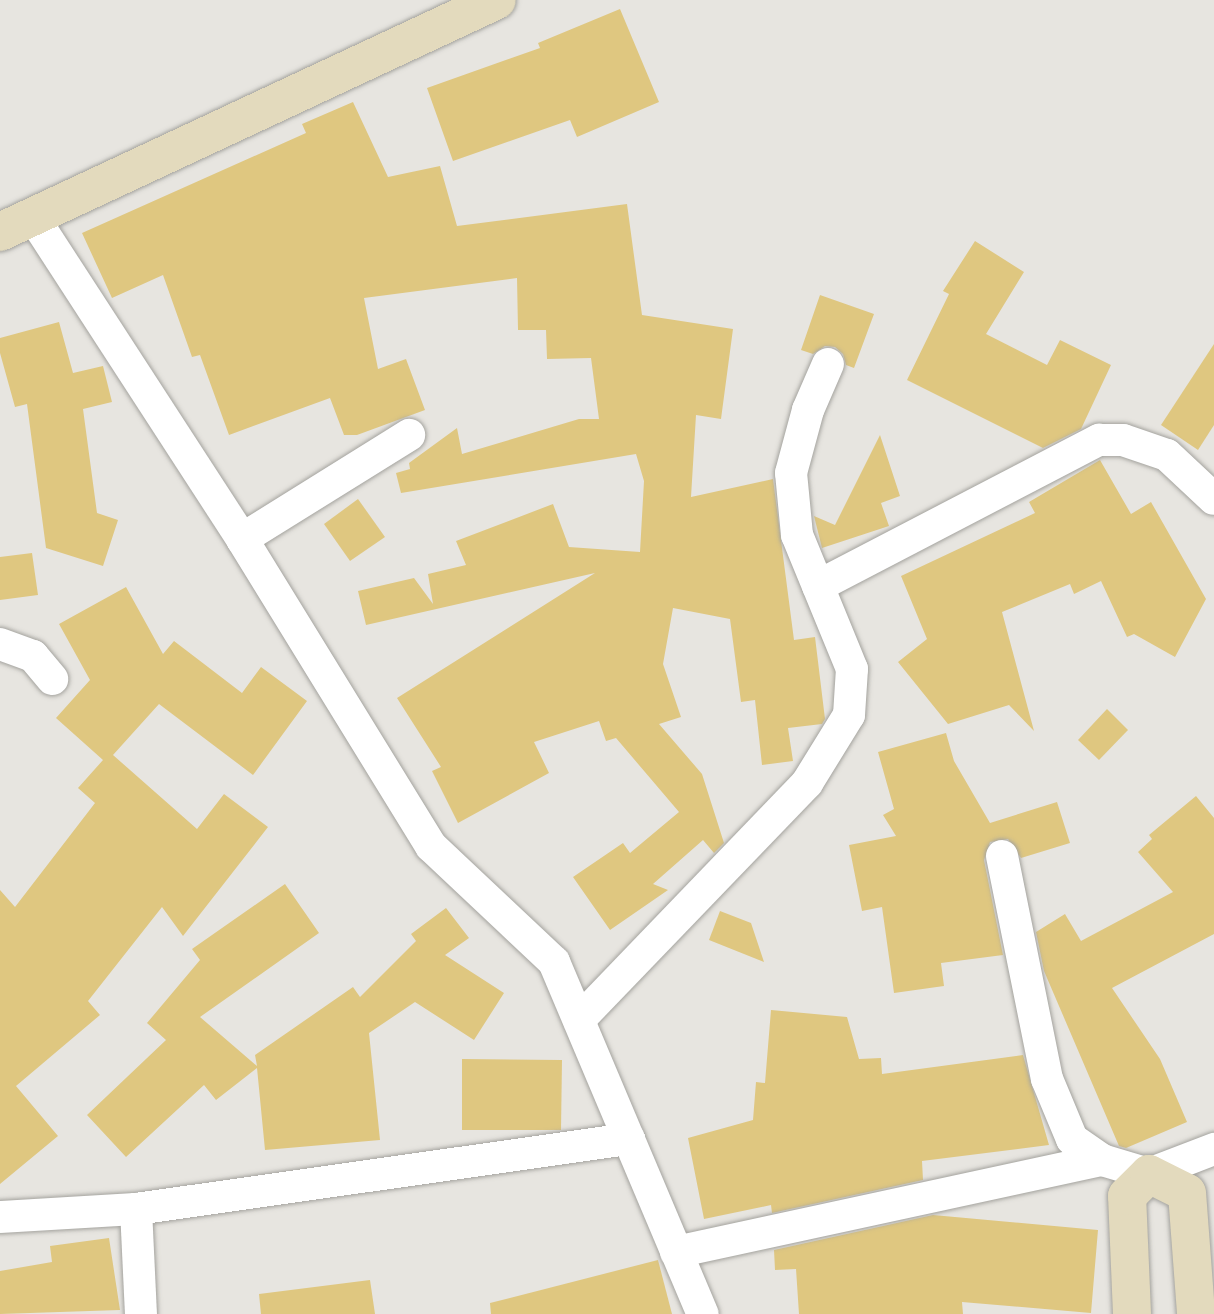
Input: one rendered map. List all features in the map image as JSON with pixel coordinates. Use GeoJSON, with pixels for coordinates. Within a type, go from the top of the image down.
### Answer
{"type":"FeatureCollection","features":[{"type":"Feature","properties":{"kind":"street"},"geometry":{"type":"LineString","coordinates":[[497,0],[17,225],[242,539],[431,846],[554,962],[703,1314]]}},
{"type":"Feature","properties":{"kind":"street"},"geometry":{"type":"LineString","coordinates":[[579,1020],[807,783],[849,715],[852,669],[797,536],[791,473],[808,410],[828,364]]}},
{"type":"Feature","properties":{"kind":"street"},"geometry":{"type":"LineString","coordinates":[[242,539],[410,435]]}},
{"type":"Feature","properties":{"kind":"street"},"geometry":{"type":"LineString","coordinates":[[818,586],[1099,440],[1123,440],[1167,455],[1214,499]]}},
{"type":"Feature","properties":{"kind":"street"},"geometry":{"type":"LineString","coordinates":[[0,644],[33,656],[52,679]]}},
{"type":"Feature","properties":{"kind":"street"},"geometry":{"type":"LineString","coordinates":[[1002,856],[1047,1079],[1072,1139],[1102,1160],[1149,1174],[1187,1193],[1196,1314]]}},
{"type":"Feature","properties":{"kind":"street"},"geometry":{"type":"LineString","coordinates":[[0,1217],[135,1209],[629,1139]]}},
{"type":"Feature","properties":{"kind":"street"},"geometry":{"type":"LineString","coordinates":[[1132,1314],[1127,1196],[1149,1174],[1214,1149]]}},
{"type":"Feature","properties":{"kind":"street"},"geometry":{"type":"LineString","coordinates":[[676,1252],[1102,1160]]}},
{"type":"Feature","properties":{"kind":"street"},"geometry":{"type":"LineString","coordinates":[[135,1209],[141,1314]]}},
{"type":"Feature","properties":{"kind":"building"},"geometry":{"type":"Polygon","coordinates":[[[620,9],[659,102],[577,137],[570,120],[453,161],[427,88],[540,48],[538,43],[620,9]]]}},
{"type":"Feature","properties":{"kind":"building"},"geometry":{"type":"Polygon","coordinates":[[[353,102],[388,177],[440,166],[457,226],[627,204],[642,315],[733,329],[721,419],[696,415],[691,497],[773,479],[794,640],[815,637],[825,719],[822,724],[788,728],[793,761],[762,765],[755,700],[741,702],[730,619],[673,608],[663,664],[681,717],[659,724],[702,774],[724,843],[714,853],[703,840],[653,884],[668,890],[610,930],[573,877],[623,843],[630,853],[679,812],[616,738],[606,741],[599,721],[534,742],[549,773],[458,823],[432,771],[441,767],[397,698],[595,573],[366,625],[358,591],[414,578],[433,604],[428,574],[466,565],[456,541],[553,504],[569,547],[640,552],[644,481],[636,454],[401,493],[396,473],[410,469],[409,463],[457,428],[462,454],[579,419],[599,419],[591,358],[547,359],[546,330],[518,330],[517,278],[364,298],[378,369],[406,359],[425,410],[357,435],[344,435],[330,398],[229,435],[200,355],[192,357],[163,275],[112,298],[82,233],[306,133],[302,124],[353,102]]]}},
{"type":"Feature","properties":{"kind":"building"},"geometry":{"type":"Polygon","coordinates":[[[975,241],[1024,272],[986,334],[1047,365],[1060,340],[1111,365],[1081,429],[1043,448],[907,380],[949,294],[943,291],[975,241]]]}},
{"type":"Feature","properties":{"kind":"building"},"geometry":{"type":"Polygon","coordinates":[[[820,295],[874,314],[854,368],[846,365],[843,354],[835,347],[825,346],[813,354],[801,350],[820,295]]]}},
{"type":"Feature","properties":{"kind":"building"},"geometry":{"type":"Polygon","coordinates":[[[59,322],[73,373],[103,366],[112,402],[83,409],[97,513],[118,520],[103,566],[46,548],[27,404],[15,407],[0,353],[0,338],[59,322]]]}},
{"type":"Feature","properties":{"kind":"building"},"geometry":{"type":"Polygon","coordinates":[[[1214,344],[1214,425],[1198,450],[1161,425],[1214,344]]]}},
{"type":"Feature","properties":{"kind":"building"},"geometry":{"type":"Polygon","coordinates":[[[880,435],[900,496],[881,503],[889,526],[822,548],[814,516],[835,525],[880,435]]]}},
{"type":"Feature","properties":{"kind":"building"},"geometry":{"type":"Polygon","coordinates":[[[1100,460],[1131,514],[1151,502],[1206,599],[1175,657],[1134,634],[1127,637],[1101,581],[1074,594],[1070,584],[1002,612],[1034,731],[1009,705],[948,724],[898,662],[927,639],[901,576],[1035,513],[1029,502],[1100,460]]]}},
{"type":"Feature","properties":{"kind":"building"},"geometry":{"type":"Polygon","coordinates":[[[358,499],[385,537],[350,561],[324,524],[358,499]]]}},
{"type":"Feature","properties":{"kind":"building"},"geometry":{"type":"Polygon","coordinates":[[[32,553],[38,595],[0,600],[0,557],[32,553]]]}},
{"type":"Feature","properties":{"kind":"building"},"geometry":{"type":"Polygon","coordinates":[[[126,587],[163,654],[174,641],[242,693],[261,667],[307,701],[253,775],[159,704],[113,755],[197,829],[224,794],[268,827],[183,936],[162,907],[88,1001],[100,1015],[16,1086],[58,1136],[0,1184],[0,890],[15,907],[95,803],[78,788],[103,760],[56,718],[90,680],[59,624],[126,587]]]}},
{"type":"Feature","properties":{"kind":"building"},"geometry":{"type":"Polygon","coordinates":[[[1107,709],[1128,730],[1099,760],[1078,740],[1107,709]]]}},
{"type":"Feature","properties":{"kind":"building"},"geometry":{"type":"Polygon","coordinates":[[[946,733],[954,761],[990,823],[1057,802],[1070,843],[1021,858],[1008,839],[990,842],[984,860],[1003,955],[941,963],[944,986],[894,993],[882,907],[862,911],[849,845],[896,836],[883,815],[894,809],[878,752],[946,733]]]}},
{"type":"Feature","properties":{"kind":"building"},"geometry":{"type":"Polygon","coordinates":[[[1196,796],[1214,818],[1214,934],[1112,988],[1160,1059],[1187,1122],[1126,1148],[1119,1146],[1044,971],[1036,932],[1065,914],[1081,941],[1173,892],[1138,852],[1152,839],[1149,835],[1196,796]]]}},
{"type":"Feature","properties":{"kind":"building"},"geometry":{"type":"Polygon","coordinates":[[[285,884],[319,933],[200,1017],[257,1066],[255,1055],[353,987],[360,997],[416,941],[411,934],[446,908],[469,938],[445,955],[504,993],[474,1040],[415,1002],[369,1033],[380,1140],[265,1150],[257,1068],[216,1100],[204,1085],[126,1157],[87,1115],[166,1040],[147,1023],[200,960],[192,949],[285,884]]]}},
{"type":"Feature","properties":{"kind":"building"},"geometry":{"type":"Polygon","coordinates":[[[720,911],[751,923],[764,962],[709,940],[720,911]]]}},
{"type":"Feature","properties":{"kind":"building"},"geometry":{"type":"Polygon","coordinates":[[[771,1010],[847,1017],[859,1059],[881,1058],[882,1074],[1023,1055],[1049,1145],[922,1161],[923,1180],[772,1213],[771,1205],[704,1219],[688,1138],[753,1120],[756,1082],[765,1083],[771,1010]]]}},
{"type":"Feature","properties":{"kind":"building"},"geometry":{"type":"Polygon","coordinates":[[[462,1059],[562,1060],[561,1130],[462,1130],[462,1059]]]}},
{"type":"Feature","properties":{"kind":"building"},"geometry":{"type":"Polygon","coordinates":[[[933,1215],[1098,1230],[1091,1313],[962,1302],[963,1314],[799,1314],[796,1269],[775,1270],[774,1250],[933,1215]]]}},
{"type":"Feature","properties":{"kind":"building"},"geometry":{"type":"Polygon","coordinates":[[[109,1238],[120,1310],[0,1314],[0,1271],[52,1262],[50,1246],[109,1238]]]}},
{"type":"Feature","properties":{"kind":"building"},"geometry":{"type":"Polygon","coordinates":[[[658,1260],[672,1314],[491,1314],[490,1303],[658,1260]]]}},
{"type":"Feature","properties":{"kind":"building"},"geometry":{"type":"Polygon","coordinates":[[[370,1280],[375,1314],[261,1314],[259,1294],[370,1280]]]}}]}
